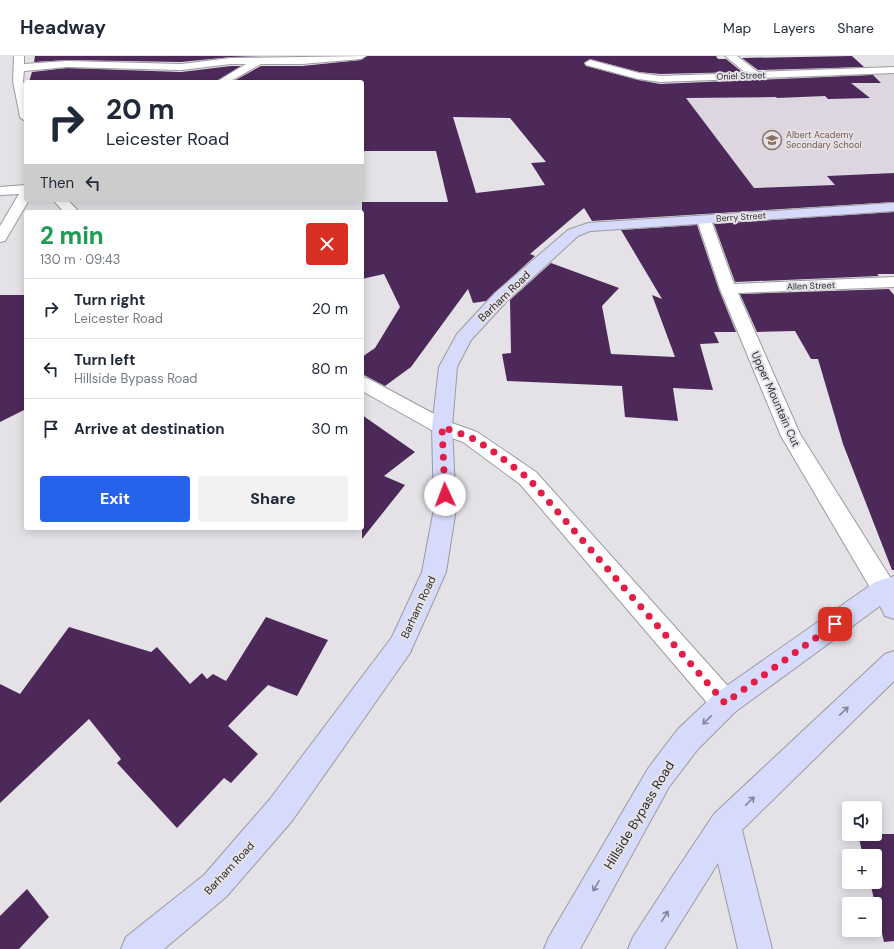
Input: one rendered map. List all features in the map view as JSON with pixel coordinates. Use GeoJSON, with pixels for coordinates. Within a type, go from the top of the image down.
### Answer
{"type":"FeatureCollection","features":[{"type":"Feature","properties":{"kind":"street"},"geometry":{"type":"LineString","coordinates":[[20,56],[18,81],[24,108]]}},
{"type":"Feature","properties":{"kind":"street"},"geometry":{"type":"LineString","coordinates":[[19,68],[67,64],[181,67],[263,58],[302,61],[361,56]]}},
{"type":"Feature","properties":{"kind":"street"},"geometry":{"type":"LineString","coordinates":[[730,56],[757,76]]}},
{"type":"Feature","properties":{"kind":"street"},"geometry":{"type":"LineString","coordinates":[[224,80],[263,58]]}},
{"type":"Feature","properties":{"kind":"street","name":"Oniel Street"},"geometry":{"type":"LineString","coordinates":[[590,63],[651,78],[757,76],[894,70]]}},
{"type":"Feature","properties":{"kind":"street"},"geometry":{"type":"LineString","coordinates":[[0,191],[24,189]]}},
{"type":"Feature","properties":{"kind":"street"},"geometry":{"type":"LineString","coordinates":[[0,238],[24,197]]}},
{"type":"Feature","properties":{"kind":"street","name":"Berry Street"},"geometry":{"type":"LineString","coordinates":[[588,227],[894,207]]}},
{"type":"Feature","properties":{"kind":"street","name":"Upper Mountain Cut"},"geometry":{"type":"LineString","coordinates":[[704,220],[728,289],[791,436],[891,595]]}},
{"type":"Feature","properties":{"kind":"street","name":"Barham Road"},"geometry":{"type":"LineString","coordinates":[[138,949],[215,886],[271,822],[401,645],[434,572],[445,509],[442,427],[448,367],[463,338],[501,297],[573,233],[588,227]]}},
{"type":"Feature","properties":{"kind":"street","name":"Allen Street"},"geometry":{"type":"LineString","coordinates":[[728,289],[894,282]]}},
{"type":"Feature","properties":{"kind":"street"},"geometry":{"type":"LineString","coordinates":[[364,384],[442,427],[470,437],[490,449],[528,478],[725,703]]}},
{"type":"Feature","properties":{"kind":"street","name":"Hillside Bypass Road"},"geometry":{"type":"LineString","coordinates":[[561,949],[659,776],[688,739],[725,703],[891,595]]}},
{"type":"Feature","properties":{"kind":"street"},"geometry":{"type":"LineString","coordinates":[[645,949],[682,888],[725,825],[894,663]]}},
{"type":"Feature","properties":{"kind":"street"},"geometry":{"type":"LineString","coordinates":[[725,825],[755,949]]}},
{"type":"Feature","properties":{"kind":"shaded area","name":"Albert Academy Secondary School"},"geometry":{"type":"Polygon","coordinates":[[[894,73],[894,199],[690,210],[615,80],[894,73]]]}},
{"type":"Feature","properties":{"kind":"building"},"geometry":{"type":"Polygon","coordinates":[[[35,56],[265,56],[231,57],[181,62],[67,60],[34,62],[35,56]]]}},
{"type":"Feature","properties":{"kind":"building"},"geometry":{"type":"Polygon","coordinates":[[[367,56],[716,56],[718,59],[726,59],[742,72],[660,74],[639,72],[590,59],[584,63],[586,66],[638,80],[660,84],[873,75],[881,83],[851,83],[870,98],[828,99],[825,96],[777,98],[686,98],[754,188],[835,185],[827,176],[894,173],[894,202],[592,221],[584,208],[530,254],[535,256],[486,301],[473,303],[468,289],[411,367],[385,386],[364,375],[364,356],[375,348],[400,307],[384,274],[364,279],[364,210],[362,210],[362,202],[448,202],[436,151],[364,151],[364,80],[236,80],[261,66],[302,66],[361,60],[367,56]],[[453,117],[476,193],[545,185],[531,163],[546,162],[510,118],[453,117]]]}},
{"type":"Feature","properties":{"kind":"building"},"geometry":{"type":"Polygon","coordinates":[[[852,56],[864,67],[758,70],[742,58],[852,56]]]}},
{"type":"Feature","properties":{"kind":"building"},"geometry":{"type":"Polygon","coordinates":[[[241,66],[218,80],[30,80],[32,72],[67,68],[181,72],[241,66]]]}},
{"type":"Feature","properties":{"kind":"building"},"geometry":{"type":"Polygon","coordinates":[[[894,212],[894,274],[877,274],[879,276],[735,282],[714,224],[894,212]]]}},
{"type":"Feature","properties":{"kind":"building"},"geometry":{"type":"Polygon","coordinates":[[[697,225],[719,290],[736,332],[714,332],[719,343],[700,344],[713,390],[673,388],[678,421],[625,417],[622,386],[507,381],[502,354],[511,353],[510,300],[551,263],[619,288],[602,306],[611,354],[675,357],[652,295],[662,299],[621,230],[697,225]]]}},
{"type":"Feature","properties":{"kind":"building"},"geometry":{"type":"Polygon","coordinates":[[[889,289],[894,295],[894,570],[892,570],[843,444],[818,359],[811,359],[795,331],[757,332],[740,294],[889,289]]]}},
{"type":"Feature","properties":{"kind":"building"},"geometry":{"type":"Polygon","coordinates":[[[0,295],[24,295],[24,410],[0,422],[0,295]]]}},
{"type":"Feature","properties":{"kind":"building"},"geometry":{"type":"Polygon","coordinates":[[[364,416],[415,452],[384,476],[405,485],[362,539],[362,530],[364,530],[364,416]]]}},
{"type":"Feature","properties":{"kind":"building"},"geometry":{"type":"Polygon","coordinates":[[[266,617],[328,640],[297,696],[268,685],[228,726],[258,754],[231,783],[224,778],[177,828],[117,763],[121,759],[89,719],[0,803],[0,684],[20,694],[69,627],[151,652],[157,647],[190,684],[202,673],[207,679],[213,674],[226,681],[266,617]]]}},
{"type":"Feature","properties":{"kind":"building"},"geometry":{"type":"Polygon","coordinates":[[[882,834],[894,834],[894,941],[884,942],[882,933],[882,897],[874,897],[872,889],[882,889],[882,849],[861,849],[860,841],[882,841],[882,834]]]}},
{"type":"Feature","properties":{"kind":"building"},"geometry":{"type":"Polygon","coordinates":[[[27,889],[49,917],[19,949],[0,949],[0,916],[27,889]]]}},
{"type":"Feature","properties":{"kind":"place","name":"Albert Academy Secondary School"},"geometry":{"type":"Point","coordinates":[772,140]}},
{"type":"Feature","properties":{"kind":"route"},"geometry":{"type":"LineString","coordinates":[[445,495],[442,427],[470,437],[490,449],[528,478],[725,703],[835,624]]}}]}
